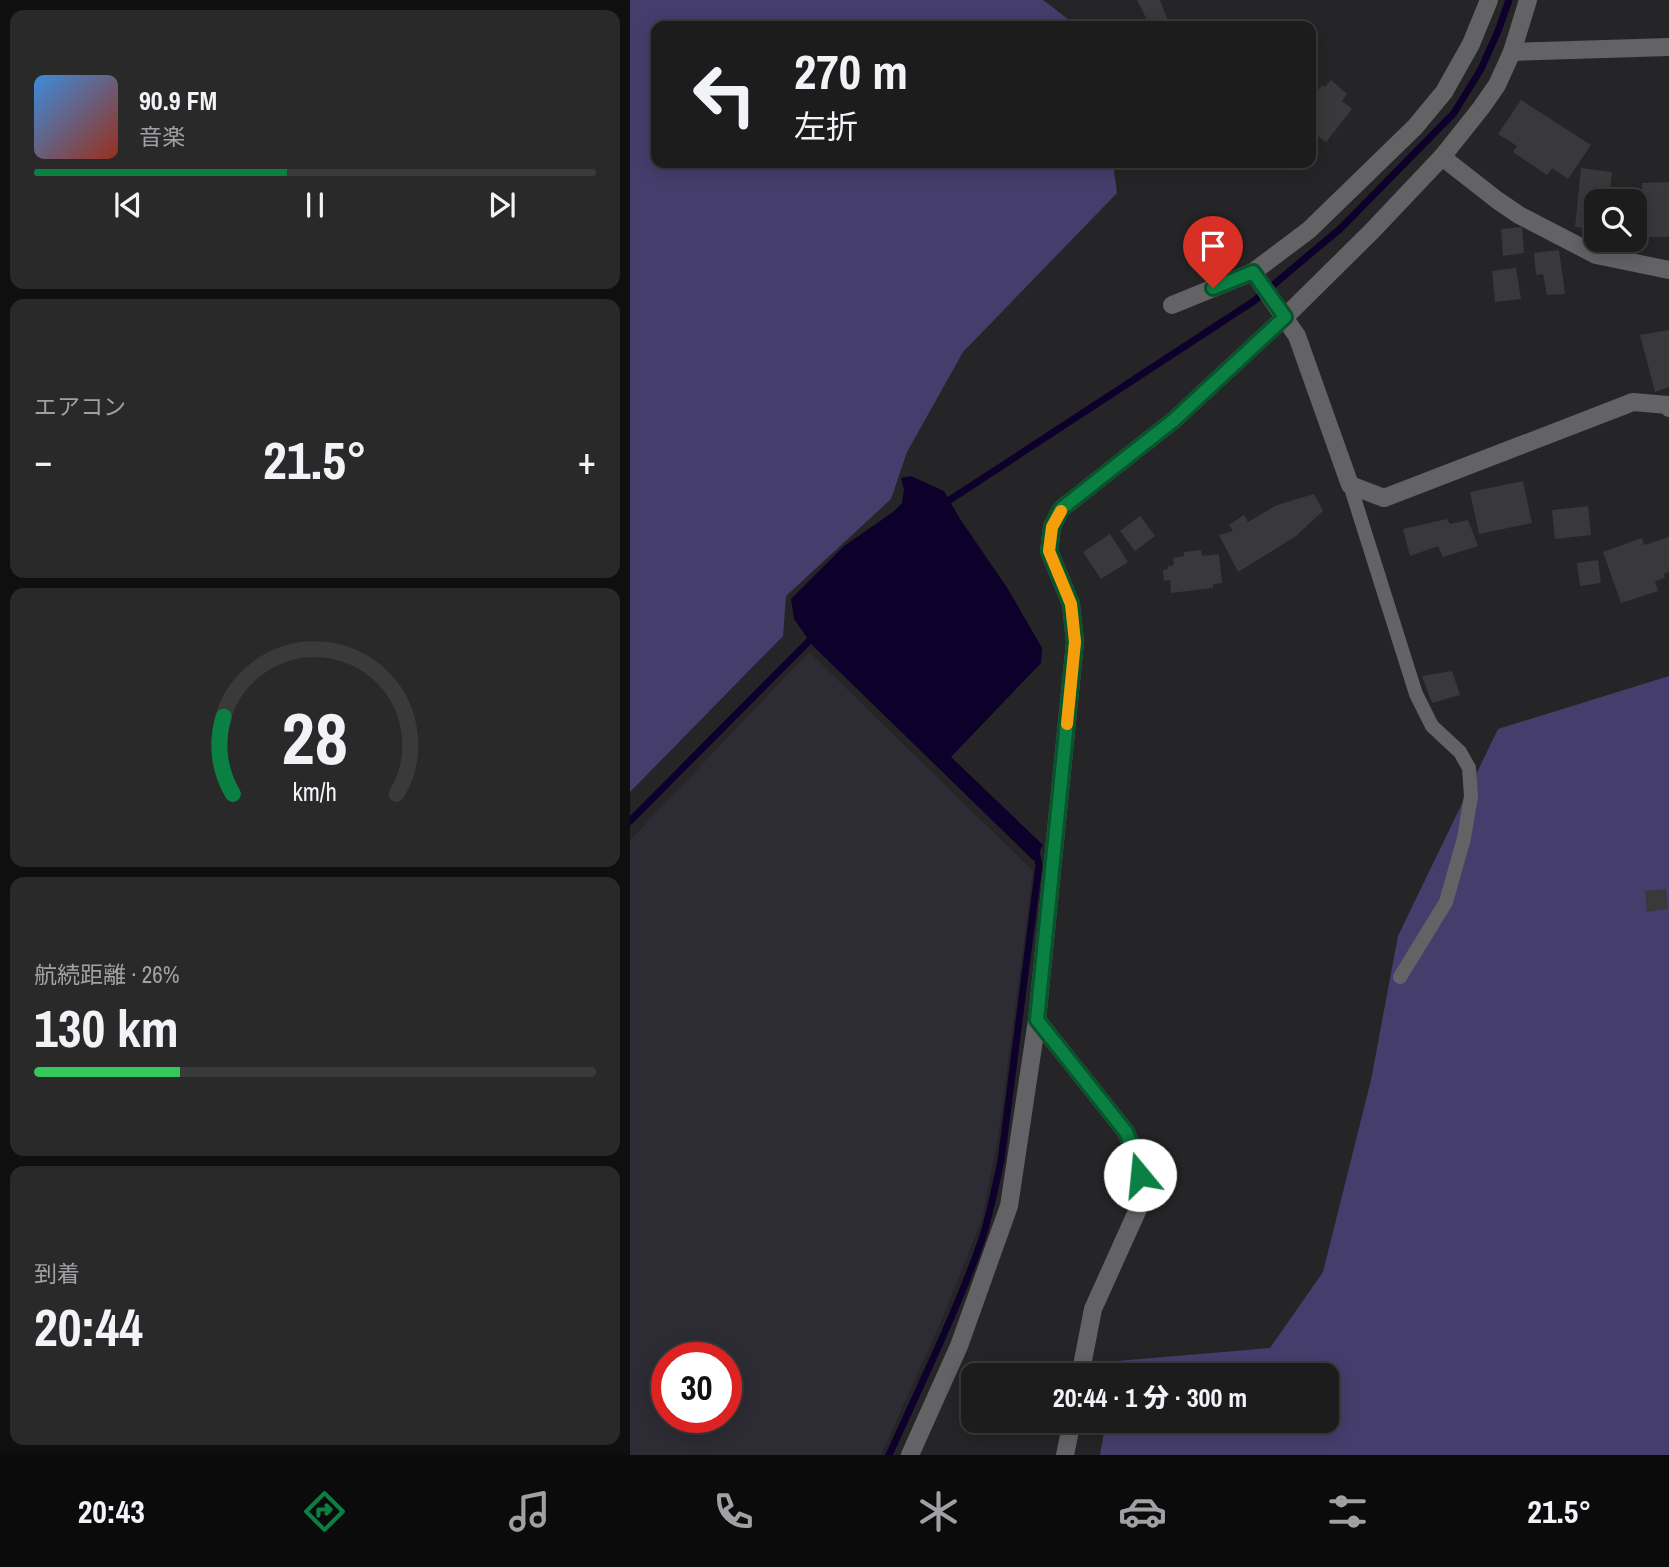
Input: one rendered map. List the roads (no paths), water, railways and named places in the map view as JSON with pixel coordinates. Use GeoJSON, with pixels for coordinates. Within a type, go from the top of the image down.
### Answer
{"type":"FeatureCollection","features":[{"type":"Feature","properties":{"kind":"street"},"geometry":{"type":"LineString","coordinates":[[1172,304],[1256,276],[1310,230],[1415,127],[1444,92],[1471,44],[1489,0]]}},
{"type":"Feature","properties":{"kind":"street"},"geometry":{"type":"LineString","coordinates":[[910,1455],[959,1346],[1009,1206],[1037,1020],[1075,642],[1071,604],[1049,551],[1052,527],[1061,509],[1174,420],[1285,317],[1442,157],[1497,85],[1512,52],[1528,0]]}},
{"type":"Feature","properties":{"kind":"street"},"geometry":{"type":"LineString","coordinates":[[1512,52],[1669,47]]}},
{"type":"Feature","properties":{"kind":"street"},"geometry":{"type":"LineString","coordinates":[[1442,157],[1519,215],[1596,255],[1669,270]]}},
{"type":"Feature","properties":{"kind":"street"},"geometry":{"type":"LineString","coordinates":[[1256,276],[1297,336],[1350,485],[1384,498],[1633,402],[1668,405],[1669,408]]}},
{"type":"Feature","properties":{"kind":"street"},"geometry":{"type":"LineString","coordinates":[[1037,1020],[1126,1132],[1138,1161],[1143,1189],[1139,1207],[1093,1309],[1083,1363]]}},
{"type":"Feature","properties":{"kind":"street"},"geometry":{"type":"LineString","coordinates":[[1065,1455],[1070,1433]]}},
{"type":"Feature","properties":{"kind":"lane"},"geometry":{"type":"LineString","coordinates":[[1350,485],[1416,694],[1432,726],[1460,752],[1469,768],[1471,796],[1466,828],[1446,902],[1400,977]]}},
{"type":"Feature","properties":{"kind":"waterway"},"geometry":{"type":"LineString","coordinates":[[942,505],[1254,301],[1341,228],[1454,113],[1481,69],[1509,0]]}},
{"type":"Feature","properties":{"kind":"waterway"},"geometry":{"type":"LineString","coordinates":[[630,821],[814,636]]}},
{"type":"Feature","properties":{"kind":"waterway"},"geometry":{"type":"LineString","coordinates":[[889,1455],[961,1294],[990,1210],[1001,1161],[1039,865],[1035,847]]}}]}
